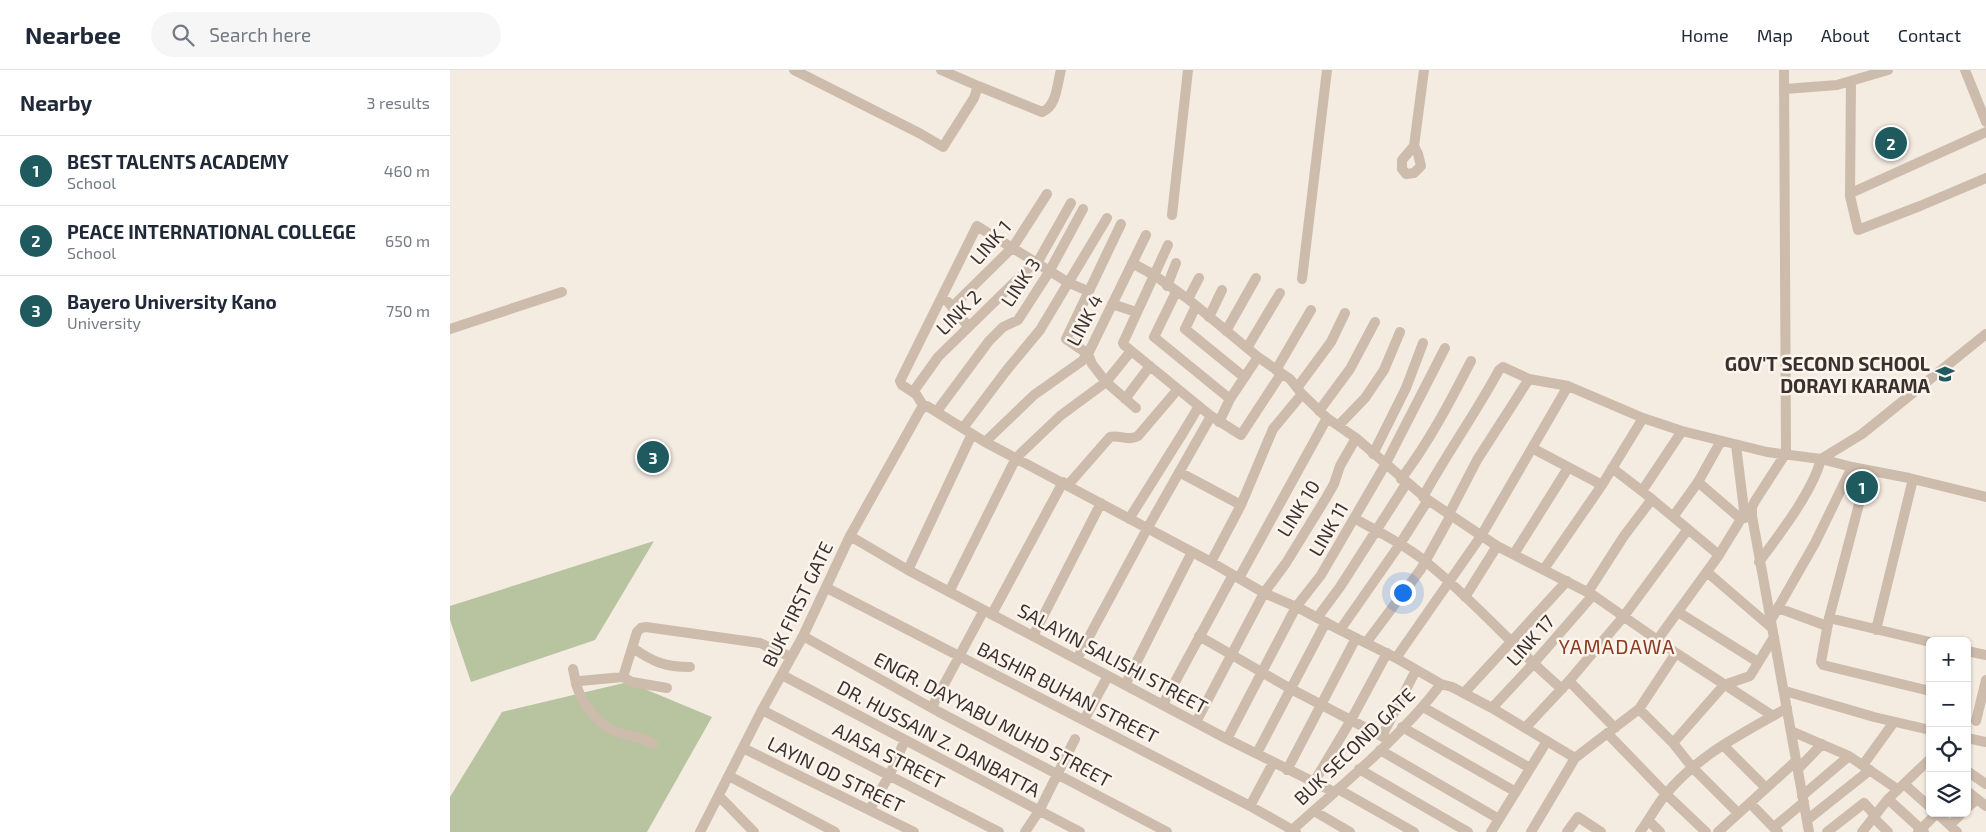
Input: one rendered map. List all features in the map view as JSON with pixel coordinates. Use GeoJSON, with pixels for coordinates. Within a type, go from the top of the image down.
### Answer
{"type":"FeatureCollection","features":[{"type":"Feature","properties":{"kind":"street"},"geometry":{"type":"LineString","coordinates":[[794,70],[943,147],[974,98],[978,86]]}},
{"type":"Feature","properties":{"kind":"street"},"geometry":{"type":"LineString","coordinates":[[941,70],[1042,112],[1048,109],[1054,101],[1061,70]]}},
{"type":"Feature","properties":{"kind":"street"},"geometry":{"type":"LineString","coordinates":[[1172,216],[1188,70]]}},
{"type":"Feature","properties":{"kind":"street"},"geometry":{"type":"LineString","coordinates":[[1302,279],[1327,70]]}},
{"type":"Feature","properties":{"kind":"street"},"geometry":{"type":"LineString","coordinates":[[1414,146],[1424,70]]}},
{"type":"Feature","properties":{"kind":"street"},"geometry":{"type":"LineString","coordinates":[[1658,639],[1746,518],[1786,453],[1784,70]]}},
{"type":"Feature","properties":{"kind":"street"},"geometry":{"type":"LineString","coordinates":[[1785,89],[1837,85],[1888,70]]}},
{"type":"Feature","properties":{"kind":"street"},"geometry":{"type":"LineString","coordinates":[[1965,70],[1986,122]]}},
{"type":"Feature","properties":{"kind":"street"},"geometry":{"type":"LineString","coordinates":[[1852,81],[1851,193],[1857,229],[1859,230],[1986,178]]}},
{"type":"Feature","properties":{"kind":"street"},"geometry":{"type":"LineString","coordinates":[[1851,193],[1986,132]]}},
{"type":"Feature","properties":{"kind":"street","name":"LINK 1"},"geometry":{"type":"LineString","coordinates":[[952,307],[1013,247],[1047,194]]}},
{"type":"Feature","properties":{"kind":"street","name":"LINK 2"},"geometry":{"type":"LineString","coordinates":[[913,392],[938,357],[968,326],[1035,264],[1071,203]]}},
{"type":"Feature","properties":{"kind":"street","name":"LINK 3"},"geometry":{"type":"LineString","coordinates":[[937,411],[989,341],[1003,327],[1018,320],[1050,272],[1083,209]]}},
{"type":"Feature","properties":{"kind":"street","name":"LINK 4"},"geometry":{"type":"LineString","coordinates":[[963,428],[1040,330],[1107,218]]}},
{"type":"Feature","properties":{"kind":"street"},"geometry":{"type":"LineString","coordinates":[[1121,224],[1066,339],[1088,354],[1092,364],[1106,382],[1136,408]]}},
{"type":"Feature","properties":{"kind":"street"},"geometry":{"type":"LineString","coordinates":[[1088,291],[1069,284],[1035,264],[1013,247],[978,226],[900,381],[902,385],[913,392],[924,407],[927,406],[937,411],[985,442],[1264,592],[1391,655],[1441,684],[1464,693],[1575,758]]}},
{"type":"Feature","properties":{"kind":"street","name":"LINK 4"},"geometry":{"type":"LineString","coordinates":[[985,442],[1034,395],[1082,361],[1088,354],[1146,235]]}},
{"type":"Feature","properties":{"kind":"street"},"geometry":{"type":"LineString","coordinates":[[1168,245],[1123,343],[1131,352],[1215,419],[1242,435],[1279,372],[1311,310]]}},
{"type":"Feature","properties":{"kind":"street"},"geometry":{"type":"LineString","coordinates":[[1132,263],[1154,275],[1192,303],[1258,357],[1290,379],[1327,418],[1356,438],[1425,499],[1497,546],[1591,593],[1676,653],[1773,716]]}},
{"type":"Feature","properties":{"kind":"street"},"geometry":{"type":"LineString","coordinates":[[1176,263],[1172,289],[1154,337],[1230,399]]}},
{"type":"Feature","properties":{"kind":"street"},"geometry":{"type":"LineString","coordinates":[[1199,278],[1185,328],[1244,377]]}},
{"type":"Feature","properties":{"kind":"street"},"geometry":{"type":"LineString","coordinates":[[1226,330],[1256,278]]}},
{"type":"Feature","properties":{"kind":"street"},"geometry":{"type":"LineString","coordinates":[[1209,317],[1222,290]]}},
{"type":"Feature","properties":{"kind":"street"},"geometry":{"type":"LineString","coordinates":[[450,329],[562,292]]}},
{"type":"Feature","properties":{"kind":"street"},"geometry":{"type":"LineString","coordinates":[[1247,348],[1280,293]]}},
{"type":"Feature","properties":{"kind":"street"},"geometry":{"type":"LineString","coordinates":[[942,295],[968,326]]}},
{"type":"Feature","properties":{"kind":"street"},"geometry":{"type":"LineString","coordinates":[[1112,304],[1136,312]]}},
{"type":"Feature","properties":{"kind":"street"},"geometry":{"type":"LineString","coordinates":[[1211,562],[1241,505],[1273,429],[1331,342],[1345,313]]}},
{"type":"Feature","properties":{"kind":"street"},"geometry":{"type":"LineString","coordinates":[[1319,410],[1350,369],[1375,322]]}},
{"type":"Feature","properties":{"kind":"street"},"geometry":{"type":"LineString","coordinates":[[1339,426],[1364,398],[1384,370],[1400,332]]}},
{"type":"Feature","properties":{"kind":"street"},"geometry":{"type":"LineString","coordinates":[[1759,562],[1794,512],[1818,468],[1821,458],[1862,434],[1986,334]]}},
{"type":"Feature","properties":{"kind":"street"},"geometry":{"type":"LineString","coordinates":[[1373,454],[1406,388],[1424,343]]}},
{"type":"Feature","properties":{"kind":"street","name":"LINK 11"},"geometry":{"type":"LineString","coordinates":[[1227,739],[1296,607],[1321,575],[1385,465],[1445,348]]}},
{"type":"Feature","properties":{"kind":"street"},"geometry":{"type":"LineString","coordinates":[[949,592],[1016,458],[1060,416],[1106,382],[1131,352]]}},
{"type":"Feature","properties":{"kind":"street"},"geometry":{"type":"LineString","coordinates":[[1077,660],[1179,472],[1258,357]]}},
{"type":"Feature","properties":{"kind":"street"},"geometry":{"type":"LineString","coordinates":[[1257,754],[1291,689],[1321,620],[1422,451],[1472,361]]}},
{"type":"Feature","properties":{"kind":"street"},"geometry":{"type":"LineString","coordinates":[[1125,399],[1150,366]]}},
{"type":"Feature","properties":{"kind":"street"},"geometry":{"type":"LineString","coordinates":[[1340,630],[1400,544],[1425,499],[1444,459],[1499,370],[1503,368],[1529,379],[1568,386],[1642,418],[1682,431],[1767,452],[1821,458],[1852,467],[1913,479],[1986,497]]}},
{"type":"Feature","properties":{"kind":"street"},"geometry":{"type":"LineString","coordinates":[[1366,643],[1426,562],[1477,460],[1529,379]]}},
{"type":"Feature","properties":{"kind":"street"},"geometry":{"type":"LineString","coordinates":[[1314,782],[1391,655],[1450,583],[1481,536],[1568,386]]}},
{"type":"Feature","properties":{"kind":"street"},"geometry":{"type":"LineString","coordinates":[[932,708],[958,655],[988,612],[1066,484],[1110,437],[1115,436],[1129,440],[1138,436],[1178,389]]}},
{"type":"Feature","properties":{"kind":"street"},"geometry":{"type":"LineString","coordinates":[[1129,519],[1199,406]]}},
{"type":"Feature","properties":{"kind":"street","name":"BUK FIRST GATE"},"geometry":{"type":"LineString","coordinates":[[700,832],[762,710],[803,636],[850,536],[924,407]]}},
{"type":"Feature","properties":{"kind":"street"},"geometry":{"type":"LineString","coordinates":[[1163,704],[1199,636],[1236,576],[1327,418]]}},
{"type":"Feature","properties":{"kind":"street"},"geometry":{"type":"LineString","coordinates":[[1544,569],[1602,485],[1642,418]]}},
{"type":"Feature","properties":{"kind":"street"},"geometry":{"type":"LineString","coordinates":[[1147,529],[1215,419]]}},
{"type":"Feature","properties":{"kind":"street"},"geometry":{"type":"LineString","coordinates":[[1642,491],[1682,431]]}},
{"type":"Feature","properties":{"kind":"street"},"geometry":{"type":"LineString","coordinates":[[908,570],[972,434]]}},
{"type":"Feature","properties":{"kind":"street","name":"LINK 10"},"geometry":{"type":"LineString","coordinates":[[1196,722],[1264,592],[1286,563],[1326,498],[1334,484],[1340,466],[1356,438]]}},
{"type":"Feature","properties":{"kind":"street"},"geometry":{"type":"LineString","coordinates":[[1673,516],[1698,482],[1721,441]]}},
{"type":"Feature","properties":{"kind":"street"},"geometry":{"type":"LineString","coordinates":[[1736,444],[1746,518],[1759,562],[1785,691],[1807,828]]}},
{"type":"Feature","properties":{"kind":"street"},"geometry":{"type":"LineString","coordinates":[[1532,448],[1602,485]]}},
{"type":"Feature","properties":{"kind":"street"},"geometry":{"type":"LineString","coordinates":[[1673,743],[1724,685],[1750,676],[1772,628],[1778,608],[1814,543],[1852,467]]}},
{"type":"Feature","properties":{"kind":"street"},"geometry":{"type":"LineString","coordinates":[[1514,554],[1568,468]]}},
{"type":"Feature","properties":{"kind":"street"},"geometry":{"type":"LineString","coordinates":[[1612,468],[1719,555]]}},
{"type":"Feature","properties":{"kind":"street"},"geometry":{"type":"LineString","coordinates":[[1868,470],[1828,622],[1821,664],[1926,690]]}},
{"type":"Feature","properties":{"kind":"street"},"geometry":{"type":"LineString","coordinates":[[1179,472],[1241,505]]}},
{"type":"Feature","properties":{"kind":"street"},"geometry":{"type":"LineString","coordinates":[[1876,630],[1913,479]]}},
{"type":"Feature","properties":{"kind":"street"},"geometry":{"type":"LineString","coordinates":[[1698,482],[1746,518]]}},
{"type":"Feature","properties":{"kind":"street","name":"LINK 17"},"geometry":{"type":"LineString","coordinates":[[1492,708],[1533,664],[1591,593],[1624,536],[1652,499]]}},
{"type":"Feature","properties":{"kind":"street"},"geometry":{"type":"LineString","coordinates":[[1033,636],[1101,503]]}},
{"type":"Feature","properties":{"kind":"street"},"geometry":{"type":"LineString","coordinates":[[1354,518],[1400,544],[1426,562],[1465,597],[1533,664],[1562,689]]}},
{"type":"Feature","properties":{"kind":"street"},"geometry":{"type":"LineString","coordinates":[[1525,728],[1562,689],[1624,616],[1688,530]]}},
{"type":"Feature","properties":{"kind":"street","name":"SALAYIN SALISHI STREET"},"geometry":{"type":"LineString","coordinates":[[850,536],[908,570],[1272,763],[1336,790],[1414,832]]}},
{"type":"Feature","properties":{"kind":"street"},"geometry":{"type":"LineString","coordinates":[[1465,597],[1497,546]]}},
{"type":"Feature","properties":{"kind":"street"},"geometry":{"type":"LineString","coordinates":[[1126,685],[1192,552]]}},
{"type":"Feature","properties":{"kind":"street"},"geometry":{"type":"LineString","coordinates":[[1707,572],[1772,628]]}},
{"type":"Feature","properties":{"kind":"street"},"geometry":{"type":"LineString","coordinates":[[1464,693],[1567,581]]}},
{"type":"Feature","properties":{"kind":"street","name":"BASHIR BUHAN STREET"},"geometry":{"type":"LineString","coordinates":[[827,588],[1250,806],[1293,831]]}},
{"type":"Feature","properties":{"kind":"street"},"geometry":{"type":"LineString","coordinates":[[1778,608],[1828,622],[1926,641]]}},
{"type":"Feature","properties":{"kind":"street"},"geometry":{"type":"LineString","coordinates":[[1678,612],[1758,662]]}},
{"type":"Feature","properties":{"kind":"street"},"geometry":{"type":"LineString","coordinates":[[623,677],[637,632],[646,626],[760,643],[791,657]]}},
{"type":"Feature","properties":{"kind":"street","name":"ENGR. DAYYABU MUHD STREET"},"geometry":{"type":"LineString","coordinates":[[803,636],[932,708],[1167,832]]}},
{"type":"Feature","properties":{"kind":"street"},"geometry":{"type":"LineString","coordinates":[[1199,636],[1291,689],[1386,738],[1416,670]]}},
{"type":"Feature","properties":{"kind":"street"},"geometry":{"type":"LineString","coordinates":[[1287,770],[1356,638]]}},
{"type":"Feature","properties":{"kind":"street"},"geometry":{"type":"LineString","coordinates":[[633,648],[660,664],[674,667],[690,666]]}},
{"type":"Feature","properties":{"kind":"street"},"geometry":{"type":"LineString","coordinates":[[1971,652],[1986,655]]}},
{"type":"Feature","properties":{"kind":"street"},"geometry":{"type":"LineString","coordinates":[[1531,832],[1575,758],[1612,731],[1639,708],[1676,653]]}},
{"type":"Feature","properties":{"kind":"street"},"geometry":{"type":"LineString","coordinates":[[573,669],[583,702],[597,720],[615,731],[640,737],[653,744]]}},
{"type":"Feature","properties":{"kind":"street","name":"DR. HUSSAIN Z. DANBATTA"},"geometry":{"type":"LineString","coordinates":[[782,675],[1080,832]]}},
{"type":"Feature","properties":{"kind":"street"},"geometry":{"type":"LineString","coordinates":[[1084,720],[1108,676]]}},
{"type":"Feature","properties":{"kind":"street"},"geometry":{"type":"LineString","coordinates":[[576,682],[595,678],[623,677],[632,682],[667,688]]}},
{"type":"Feature","properties":{"kind":"street"},"geometry":{"type":"LineString","coordinates":[[1976,721],[1983,703],[1986,680]]}},
{"type":"Feature","properties":{"kind":"street"},"geometry":{"type":"LineString","coordinates":[[1569,681],[1666,794],[1706,832]]}},
{"type":"Feature","properties":{"kind":"street","name":"BUK SECOND GATE"},"geometry":{"type":"LineString","coordinates":[[1293,831],[1380,750],[1386,738],[1402,727],[1423,707],[1441,684]]}},
{"type":"Feature","properties":{"kind":"street"},"geometry":{"type":"LineString","coordinates":[[1785,691],[1926,729]]}},
{"type":"Feature","properties":{"kind":"street"},"geometry":{"type":"LineString","coordinates":[[1423,707],[1530,768]]}},
{"type":"Feature","properties":{"kind":"street"},"geometry":{"type":"LineString","coordinates":[[1639,708],[1673,743],[1692,767],[1738,813]]}},
{"type":"Feature","properties":{"kind":"street"},"geometry":{"type":"LineString","coordinates":[[1640,832],[1666,794],[1692,767],[1723,745],[1787,708]]}},
{"type":"Feature","properties":{"kind":"street","name":"AJASA STREET"},"geometry":{"type":"LineString","coordinates":[[762,710],[890,774],[999,832]]}},
{"type":"Feature","properties":{"kind":"street"},"geometry":{"type":"LineString","coordinates":[[1807,828],[1867,767],[1894,722]]}},
{"type":"Feature","properties":{"kind":"street"},"geometry":{"type":"LineString","coordinates":[[1402,727],[1516,792]]}},
{"type":"Feature","properties":{"kind":"street"},"geometry":{"type":"LineString","coordinates":[[1791,732],[1848,756],[1926,802]]}},
{"type":"Feature","properties":{"kind":"street"},"geometry":{"type":"LineString","coordinates":[[1025,832],[1039,811],[1075,739]]}},
{"type":"Feature","properties":{"kind":"street"},"geometry":{"type":"LineString","coordinates":[[1971,739],[1986,742]]}},
{"type":"Feature","properties":{"kind":"street"},"geometry":{"type":"LineString","coordinates":[[870,809],[890,774],[905,740]]}},
{"type":"Feature","properties":{"kind":"street"},"geometry":{"type":"LineString","coordinates":[[1491,832],[1547,741]]}},
{"type":"Feature","properties":{"kind":"street"},"geometry":{"type":"LineString","coordinates":[[1724,830],[1738,813],[1766,788],[1822,744]]}},
{"type":"Feature","properties":{"kind":"street"},"geometry":{"type":"LineString","coordinates":[[1723,745],[1766,788]]}},
{"type":"Feature","properties":{"kind":"street","name":"LAYIN OD STREET"},"geometry":{"type":"LineString","coordinates":[[743,748],[914,832]]}},
{"type":"Feature","properties":{"kind":"street"},"geometry":{"type":"LineString","coordinates":[[1380,750],[1499,819]]}},
{"type":"Feature","properties":{"kind":"street"},"geometry":{"type":"LineString","coordinates":[[1750,803],[1776,830],[1803,799],[1848,756]]}},
{"type":"Feature","properties":{"kind":"street"},"geometry":{"type":"LineString","coordinates":[[1250,806],[1272,763]]}},
{"type":"Feature","properties":{"kind":"street"},"geometry":{"type":"LineString","coordinates":[[1862,832],[1900,786],[1926,763]]}},
{"type":"Feature","properties":{"kind":"street"},"geometry":{"type":"LineString","coordinates":[[1359,769],[1468,832]]}},
{"type":"Feature","properties":{"kind":"street"},"geometry":{"type":"LineString","coordinates":[[1968,772],[1986,784]]}},
{"type":"Feature","properties":{"kind":"street"},"geometry":{"type":"LineString","coordinates":[[729,776],[836,832]]}},
{"type":"Feature","properties":{"kind":"street"},"geometry":{"type":"LineString","coordinates":[[1971,794],[1986,806]]}},
{"type":"Feature","properties":{"kind":"street"},"geometry":{"type":"LineString","coordinates":[[719,796],[754,832]]}},
{"type":"Feature","properties":{"kind":"street"},"geometry":{"type":"LineString","coordinates":[[1888,799],[1921,831],[1933,817]]}},
{"type":"Feature","properties":{"kind":"street"},"geometry":{"type":"LineString","coordinates":[[1971,804],[1977,799]]}},
{"type":"Feature","properties":{"kind":"street"},"geometry":{"type":"LineString","coordinates":[[1827,832],[1864,804],[1888,832]]}},
{"type":"Feature","properties":{"kind":"street"},"geometry":{"type":"LineString","coordinates":[[1314,811],[1350,832]]}},
{"type":"Feature","properties":{"kind":"street"},"geometry":{"type":"LineString","coordinates":[[1567,832],[1578,817],[1600,832]]}},
{"type":"Feature","properties":{"kind":"street"},"geometry":{"type":"LineString","coordinates":[[1941,817],[1953,829],[1960,817]]}},
{"type":"Feature","properties":{"kind":"street"},"geometry":{"type":"LineString","coordinates":[[1648,820],[1660,832]]}},
{"type":"Feature","properties":{"kind":"green space"},"geometry":{"type":"Polygon","coordinates":[[[654,541],[595,640],[471,682],[450,620],[450,606],[654,541]]]}},
{"type":"Feature","properties":{"kind":"green space"},"geometry":{"type":"Polygon","coordinates":[[[628,682],[712,717],[647,832],[450,832],[450,797],[502,712],[628,682]]]}},
{"type":"Feature","properties":{"kind":"place","name":"PEACE INTERNATIONAL COLLEGE"},"geometry":{"type":"Point","coordinates":[1891,143]}},
{"type":"Feature","properties":{"kind":"place","name":"GOV'T SECOND SCHOOL DORAYI KARAMA"},"geometry":{"type":"Point","coordinates":[1945,374]}},
{"type":"Feature","properties":{"kind":"place","name":"Bayero University Kano"},"geometry":{"type":"Point","coordinates":[653,457]}},
{"type":"Feature","properties":{"kind":"place","name":"BEST TALENTS ACADEMY"},"geometry":{"type":"Point","coordinates":[1862,487]}},
{"type":"Feature","properties":{"kind":"district","name":"YAMADAWA"},"geometry":{"type":"Point","coordinates":[1617,646]}}]}
